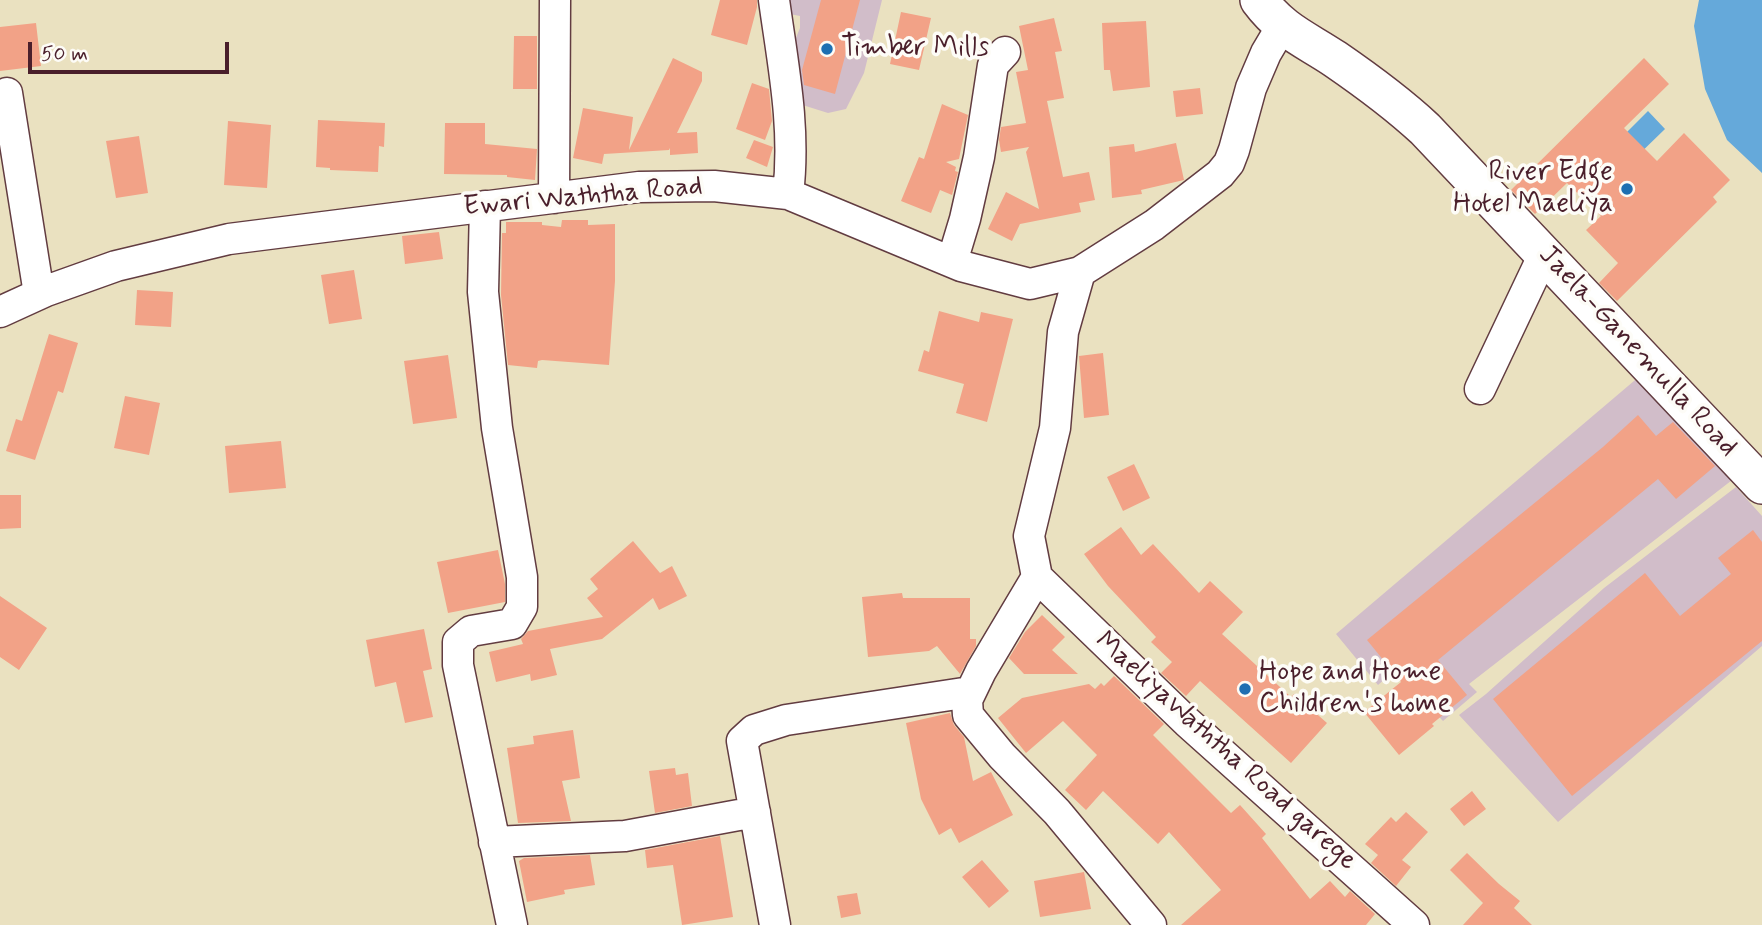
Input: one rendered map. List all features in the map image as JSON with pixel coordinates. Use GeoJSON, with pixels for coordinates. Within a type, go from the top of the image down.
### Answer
{"type":"FeatureCollection","features":[{"type":"Feature","properties":{"kind":"main road","name":"Jaela-Ganemulla Road"},"geometry":{"type":"LineString","coordinates":[[1270,13],[1398,104],[1470,174],[1762,485]]}},
{"type":"Feature","properties":{"kind":"street"},"geometry":{"type":"LineString","coordinates":[[554,198],[555,0]]}},
{"type":"Feature","properties":{"kind":"street"},"geometry":{"type":"LineString","coordinates":[[774,0],[789,106],[792,160],[788,194]]}},
{"type":"Feature","properties":{"kind":"street","name":"Ewari Waththa Road"},"geometry":{"type":"LineString","coordinates":[[0,312],[39,294],[116,266],[229,239],[639,187],[714,186],[788,194],[952,262],[1030,284],[1080,272],[1154,225],[1220,174],[1234,150],[1251,88],[1266,53],[1270,13]]}},
{"type":"Feature","properties":{"kind":"street"},"geometry":{"type":"LineString","coordinates":[[952,262],[979,157],[993,65],[1004,52]]}},
{"type":"Feature","properties":{"kind":"street"},"geometry":{"type":"LineString","coordinates":[[7,93],[39,294]]}},
{"type":"Feature","properties":{"kind":"street"},"geometry":{"type":"LineString","coordinates":[[485,206],[483,292],[497,428],[522,577],[522,607],[512,624],[471,631],[458,642],[458,665],[512,925]]}},
{"type":"Feature","properties":{"kind":"street"},"geometry":{"type":"LineString","coordinates":[[1480,389],[1544,254]]}},
{"type":"Feature","properties":{"kind":"street"},"geometry":{"type":"LineString","coordinates":[[1080,272],[1063,332],[1055,428],[1029,536],[1037,577],[970,692],[967,699],[968,715],[1002,756],[1057,811],[1151,925]]}},
{"type":"Feature","properties":{"kind":"street","name":"MaeliyaWaththa Road garege"},"geometry":{"type":"LineString","coordinates":[[1037,577],[1186,722],[1414,925]]}},
{"type":"Feature","properties":{"kind":"street"},"geometry":{"type":"LineString","coordinates":[[775,925],[742,741],[754,730],[786,720],[970,692]]}},
{"type":"Feature","properties":{"kind":"street"},"geometry":{"type":"LineString","coordinates":[[494,842],[625,836],[755,812]]}},
{"type":"Feature","properties":{"kind":"shaded area"},"geometry":{"type":"Polygon","coordinates":[[[779,0],[882,0],[864,73],[846,109],[828,113],[793,102],[790,52],[800,28],[800,16],[779,12],[779,0]]]}},
{"type":"Feature","properties":{"kind":"shaded area"},"geometry":{"type":"Polygon","coordinates":[[[1641,375],[1736,477],[1469,684],[1477,692],[1443,721],[1395,670],[1378,685],[1336,634],[1641,375]]]}},
{"type":"Feature","properties":{"kind":"shaded area"},"geometry":{"type":"Polygon","coordinates":[[[1736,487],[1762,516],[1762,646],[1558,822],[1459,715],[1604,588],[1736,487]]]}},
{"type":"Feature","properties":{"kind":"water"},"geometry":{"type":"Polygon","coordinates":[[[1699,0],[1762,0],[1762,173],[1727,140],[1705,89],[1694,26],[1699,0]]]}},
{"type":"Feature","properties":{"kind":"water"},"geometry":{"type":"Polygon","coordinates":[[[1648,111],[1665,129],[1630,163],[1613,146],[1648,111]]]}},
{"type":"Feature","properties":{"kind":"building"},"geometry":{"type":"Polygon","coordinates":[[[720,0],[757,0],[747,45],[711,35],[720,0]]]}},
{"type":"Feature","properties":{"kind":"building","name":"Timber Mills"},"geometry":{"type":"Polygon","coordinates":[[[821,0],[860,0],[835,94],[804,85],[802,70],[821,0]]]}},
{"type":"Feature","properties":{"kind":"building"},"geometry":{"type":"Polygon","coordinates":[[[901,12],[931,18],[919,70],[890,64],[901,12]]]}},
{"type":"Feature","properties":{"kind":"building"},"geometry":{"type":"Polygon","coordinates":[[[1054,18],[1062,51],[1055,52],[1064,98],[1047,101],[1063,177],[1089,172],[1095,200],[1079,203],[1081,212],[1020,224],[1012,241],[988,229],[1006,192],[1039,209],[1026,152],[1029,147],[1001,152],[999,140],[1001,127],[1026,123],[1016,72],[1028,70],[1019,26],[1054,18]]]}},
{"type":"Feature","properties":{"kind":"building"},"geometry":{"type":"Polygon","coordinates":[[[1146,21],[1150,87],[1113,91],[1110,70],[1104,70],[1102,23],[1146,21]]]}},
{"type":"Feature","properties":{"kind":"building"},"geometry":{"type":"Polygon","coordinates":[[[36,23],[41,66],[0,71],[0,27],[36,23]]]}},
{"type":"Feature","properties":{"kind":"building"},"geometry":{"type":"Polygon","coordinates":[[[514,36],[537,36],[537,89],[513,89],[514,36]]]}},
{"type":"Feature","properties":{"kind":"building"},"geometry":{"type":"Polygon","coordinates":[[[673,58],[702,72],[702,81],[677,133],[697,132],[698,153],[670,155],[670,148],[604,154],[602,164],[573,158],[583,108],[633,117],[629,150],[673,58]]]}},
{"type":"Feature","properties":{"kind":"building"},"geometry":{"type":"Polygon","coordinates":[[[1644,58],[1669,84],[1624,128],[1657,161],[1684,133],[1730,180],[1713,197],[1717,202],[1617,301],[1599,283],[1618,263],[1586,230],[1601,216],[1567,183],[1535,214],[1511,190],[1644,58]]]}},
{"type":"Feature","properties":{"kind":"building"},"geometry":{"type":"Polygon","coordinates":[[[752,83],[769,89],[772,121],[765,140],[736,129],[752,83]]]}},
{"type":"Feature","properties":{"kind":"building"},"geometry":{"type":"Polygon","coordinates":[[[1200,88],[1203,114],[1176,117],[1173,91],[1200,88]]]}},
{"type":"Feature","properties":{"kind":"building"},"geometry":{"type":"Polygon","coordinates":[[[942,104],[968,115],[959,159],[946,162],[956,167],[955,171],[958,172],[952,195],[940,190],[931,213],[901,201],[919,157],[924,159],[942,104]]]}},
{"type":"Feature","properties":{"kind":"building"},"geometry":{"type":"Polygon","coordinates":[[[318,120],[385,123],[384,147],[379,146],[378,172],[316,167],[318,120]]]}},
{"type":"Feature","properties":{"kind":"building"},"geometry":{"type":"Polygon","coordinates":[[[228,121],[271,125],[267,188],[224,185],[228,121]]]}},
{"type":"Feature","properties":{"kind":"building"},"geometry":{"type":"Polygon","coordinates":[[[445,123],[485,123],[485,144],[537,149],[535,180],[507,175],[444,174],[445,123]]]}},
{"type":"Feature","properties":{"kind":"building"},"geometry":{"type":"Polygon","coordinates":[[[139,136],[148,193],[116,198],[106,141],[139,136]]]}},
{"type":"Feature","properties":{"kind":"building"},"geometry":{"type":"Polygon","coordinates":[[[754,140],[773,147],[767,167],[746,158],[754,140]]]}},
{"type":"Feature","properties":{"kind":"building"},"geometry":{"type":"Polygon","coordinates":[[[1176,143],[1184,180],[1141,190],[1142,194],[1112,198],[1109,147],[1134,144],[1135,152],[1176,143]]]}},
{"type":"Feature","properties":{"kind":"building"},"geometry":{"type":"Polygon","coordinates":[[[562,220],[588,220],[588,225],[615,224],[615,281],[609,365],[542,360],[538,361],[537,368],[508,365],[501,295],[502,233],[506,233],[506,222],[542,222],[542,225],[561,227],[562,220]]]}},
{"type":"Feature","properties":{"kind":"building"},"geometry":{"type":"Polygon","coordinates":[[[439,232],[443,259],[405,264],[402,236],[439,232]]]}},
{"type":"Feature","properties":{"kind":"building"},"geometry":{"type":"Polygon","coordinates":[[[354,270],[362,319],[329,324],[321,275],[354,270]]]}},
{"type":"Feature","properties":{"kind":"building"},"geometry":{"type":"Polygon","coordinates":[[[137,290],[173,292],[171,327],[135,325],[137,290]]]}},
{"type":"Feature","properties":{"kind":"building"},"geometry":{"type":"Polygon","coordinates":[[[939,311],[979,322],[981,312],[1013,319],[987,422],[956,413],[964,384],[918,371],[924,350],[929,352],[939,311]]]}},
{"type":"Feature","properties":{"kind":"building"},"geometry":{"type":"Polygon","coordinates":[[[49,334],[78,343],[63,393],[58,391],[35,460],[6,451],[16,419],[22,421],[49,334]]]}},
{"type":"Feature","properties":{"kind":"building"},"geometry":{"type":"Polygon","coordinates":[[[1103,353],[1109,415],[1084,418],[1079,356],[1103,353]]]}},
{"type":"Feature","properties":{"kind":"building"},"geometry":{"type":"Polygon","coordinates":[[[448,355],[457,418],[413,424],[404,361],[448,355]]]}},
{"type":"Feature","properties":{"kind":"building"},"geometry":{"type":"Polygon","coordinates":[[[125,396],[160,403],[149,455],[114,448],[125,396]]]}},
{"type":"Feature","properties":{"kind":"building"},"geometry":{"type":"Polygon","coordinates":[[[1638,415],[1656,436],[1673,422],[1715,466],[1676,499],[1658,479],[1438,660],[1467,695],[1399,755],[1364,712],[1401,682],[1367,640],[1603,447],[1638,415]]]}},
{"type":"Feature","properties":{"kind":"building"},"geometry":{"type":"Polygon","coordinates":[[[281,441],[286,488],[229,493],[225,446],[281,441]]]}},
{"type":"Feature","properties":{"kind":"building"},"geometry":{"type":"Polygon","coordinates":[[[1134,464],[1150,498],[1123,511],[1107,477],[1134,464]]]}},
{"type":"Feature","properties":{"kind":"building"},"geometry":{"type":"Polygon","coordinates":[[[0,495],[21,495],[21,528],[0,529],[0,495]]]}},
{"type":"Feature","properties":{"kind":"building"},"geometry":{"type":"Polygon","coordinates":[[[1121,527],[1141,555],[1153,544],[1199,593],[1210,581],[1243,612],[1222,634],[1291,697],[1294,694],[1327,723],[1291,763],[1200,681],[1186,696],[1161,673],[1172,662],[1151,642],[1156,637],[1108,586],[1084,554],[1121,527]]]}},
{"type":"Feature","properties":{"kind":"building"},"geometry":{"type":"Polygon","coordinates":[[[1753,530],[1762,542],[1762,641],[1572,796],[1493,699],[1645,573],[1680,616],[1731,574],[1718,558],[1753,530]]]}},
{"type":"Feature","properties":{"kind":"building"},"geometry":{"type":"Polygon","coordinates":[[[633,541],[660,573],[672,566],[687,596],[659,610],[653,598],[602,639],[550,649],[557,675],[531,681],[530,674],[496,682],[489,652],[523,644],[521,639],[528,631],[603,617],[587,598],[598,589],[590,579],[633,541]]]}},
{"type":"Feature","properties":{"kind":"building"},"geometry":{"type":"Polygon","coordinates":[[[498,550],[505,584],[505,602],[448,613],[437,562],[498,550]]]}},
{"type":"Feature","properties":{"kind":"building"},"geometry":{"type":"Polygon","coordinates":[[[902,593],[903,598],[970,598],[970,639],[976,639],[976,646],[960,674],[937,646],[929,651],[868,657],[862,597],[902,593]]]}},
{"type":"Feature","properties":{"kind":"building"},"geometry":{"type":"Polygon","coordinates":[[[0,596],[47,628],[19,670],[0,657],[0,596]]]}},
{"type":"Feature","properties":{"kind":"building"},"geometry":{"type":"Polygon","coordinates":[[[1042,615],[1065,637],[1052,650],[1078,674],[1024,674],[1009,658],[1025,632],[1042,615]]]}},
{"type":"Feature","properties":{"kind":"building"},"geometry":{"type":"Polygon","coordinates":[[[424,629],[432,669],[423,671],[433,717],[405,723],[396,682],[375,687],[366,640],[424,629]]]}},
{"type":"Feature","properties":{"kind":"building"},"geometry":{"type":"Polygon","coordinates":[[[1114,676],[1164,724],[1153,735],[1231,813],[1240,805],[1266,834],[1262,838],[1310,899],[1330,881],[1345,897],[1350,891],[1375,914],[1366,925],[1181,925],[1221,890],[1169,832],[1158,844],[1103,791],[1086,810],[1065,790],[1097,755],[1063,721],[1026,753],[998,718],[1022,698],[1089,684],[1095,689],[1101,683],[1104,686],[1114,676]]]}},
{"type":"Feature","properties":{"kind":"building"},"geometry":{"type":"Polygon","coordinates":[[[950,713],[954,725],[964,737],[973,781],[991,772],[1013,815],[959,843],[951,828],[939,835],[921,799],[906,723],[950,713]]]}},
{"type":"Feature","properties":{"kind":"building"},"geometry":{"type":"Polygon","coordinates":[[[573,730],[580,778],[562,781],[571,821],[518,823],[507,748],[534,744],[533,736],[573,730]]]}},
{"type":"Feature","properties":{"kind":"building"},"geometry":{"type":"Polygon","coordinates":[[[675,768],[676,775],[688,773],[692,806],[655,813],[649,771],[675,768]]]}},
{"type":"Feature","properties":{"kind":"building"},"geometry":{"type":"Polygon","coordinates":[[[1472,791],[1486,809],[1464,826],[1450,809],[1472,791]]]}},
{"type":"Feature","properties":{"kind":"building"},"geometry":{"type":"Polygon","coordinates":[[[1406,812],[1428,832],[1402,860],[1411,867],[1396,886],[1371,863],[1378,855],[1365,844],[1391,817],[1396,822],[1406,812]]]}},
{"type":"Feature","properties":{"kind":"building"},"geometry":{"type":"Polygon","coordinates":[[[720,836],[733,917],[682,925],[673,865],[647,868],[645,850],[720,836]]]}},
{"type":"Feature","properties":{"kind":"building"},"geometry":{"type":"Polygon","coordinates":[[[1467,853],[1520,901],[1514,908],[1532,925],[1463,925],[1483,903],[1450,870],[1467,853]]]}},
{"type":"Feature","properties":{"kind":"building"},"geometry":{"type":"Polygon","coordinates":[[[590,855],[595,885],[564,890],[565,894],[527,902],[519,861],[524,858],[590,855]]]}},
{"type":"Feature","properties":{"kind":"building"},"geometry":{"type":"Polygon","coordinates":[[[982,860],[1009,891],[989,908],[962,877],[982,860]]]}},
{"type":"Feature","properties":{"kind":"building"},"geometry":{"type":"Polygon","coordinates":[[[1084,872],[1091,909],[1040,917],[1034,881],[1084,872]]]}},
{"type":"Feature","properties":{"kind":"building"},"geometry":{"type":"Polygon","coordinates":[[[857,893],[861,914],[841,918],[837,896],[857,893]]]}},
{"type":"Feature","properties":{"kind":"place","name":"Timber Mills"},"geometry":{"type":"Point","coordinates":[827,49]}},
{"type":"Feature","properties":{"kind":"place","name":"River Edge Hotel Maeliya"},"geometry":{"type":"Point","coordinates":[1627,189]}},
{"type":"Feature","properties":{"kind":"place","name":"Hope and Home Children's home"},"geometry":{"type":"Point","coordinates":[1245,689]}}]}
